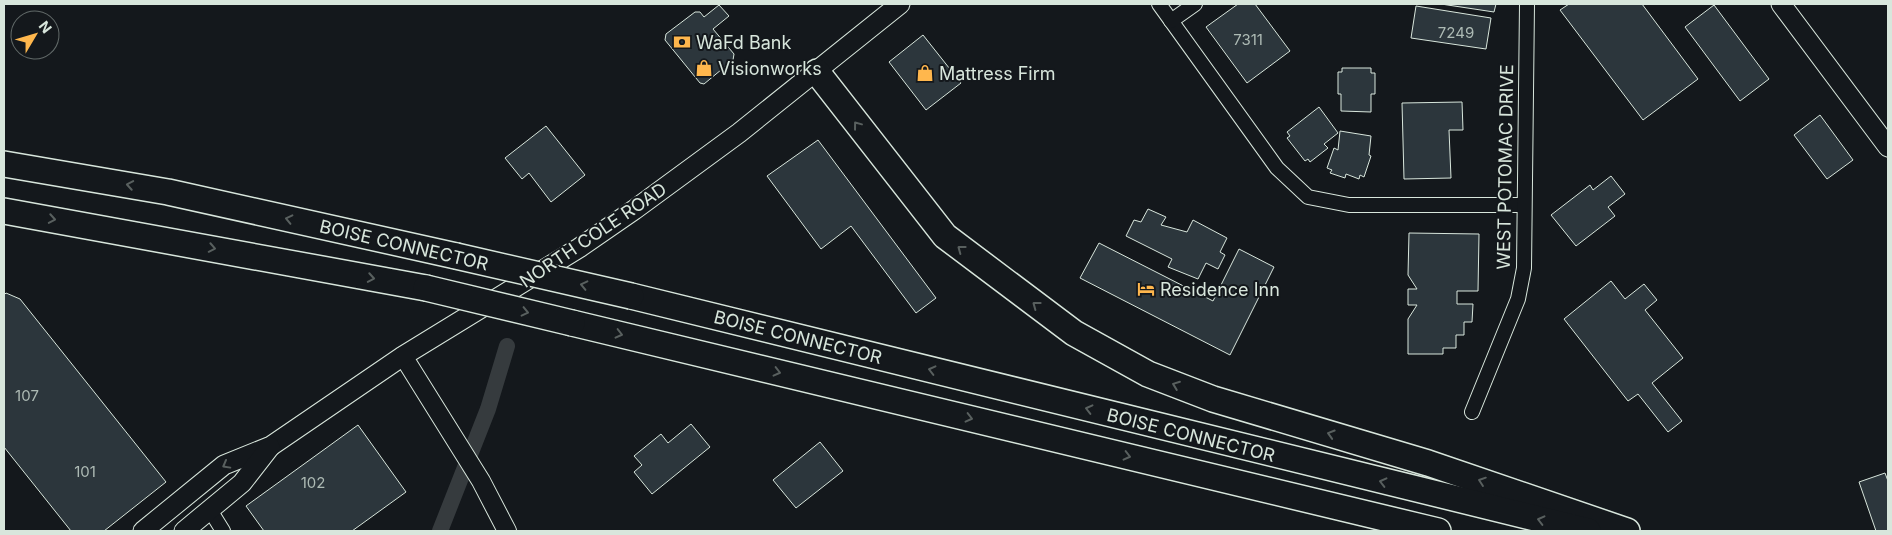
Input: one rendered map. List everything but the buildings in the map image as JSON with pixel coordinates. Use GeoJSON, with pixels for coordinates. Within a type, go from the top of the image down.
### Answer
{"type":"FeatureCollection","features":[{"type":"Feature","properties":{"kind":"highway"},"geometry":{"type":"LineString","coordinates":[[817,72],[945,236],[1074,333],[1148,374],[1213,399],[1428,463],[1627,531]]}},
{"type":"Feature","properties":{"kind":"highway","name":"BOISE CONNECTOR"},"geometry":{"type":"LineString","coordinates":[[4,164],[168,192],[632,296],[1588,531]]}},
{"type":"Feature","properties":{"kind":"highway","name":"BOISE CONNECTOR"},"geometry":{"type":"LineString","coordinates":[[4,211],[426,288],[1438,531]]}},
{"type":"Feature","properties":{"kind":"main road","name":"NORTH COLE ROAD"},"geometry":{"type":"LineString","coordinates":[[143,531],[224,465],[271,446],[403,356],[579,248],[634,210],[739,134],[900,4]]}},
{"type":"Feature","properties":{"kind":"main road"},"geometry":{"type":"LineString","coordinates":[[1781,4],[1888,147]]}},
{"type":"Feature","properties":{"kind":"main road","name":"NORTH COLE ROAD"},"geometry":{"type":"LineString","coordinates":[[184,531],[242,484],[271,446]]}},
{"type":"Feature","properties":{"kind":"street"},"geometry":{"type":"LineString","coordinates":[[1159,4],[1277,168],[1308,197],[1349,206],[1524,205]]}},
{"type":"Feature","properties":{"kind":"street"},"geometry":{"type":"LineString","coordinates":[[1171,21],[1195,4]]}},
{"type":"Feature","properties":{"kind":"street","name":"WEST POTOMAC DRIVE"},"geometry":{"type":"LineString","coordinates":[[1472,412],[1518,299],[1524,268],[1527,4]]}},
{"type":"Feature","properties":{"kind":"street"},"geometry":{"type":"LineString","coordinates":[[403,356],[481,482],[507,531]]}},
{"type":"Feature","properties":{"kind":"street"},"geometry":{"type":"LineString","coordinates":[[210,510],[223,531]]}},
{"type":"Feature","properties":{"kind":"waterway"},"geometry":{"type":"LineString","coordinates":[[440,531],[488,409],[507,346]]}},
{"type":"Feature","properties":{"kind":"place","name":"WaFd Bank"},"geometry":{"type":"Point","coordinates":[682,42]}},
{"type":"Feature","properties":{"kind":"place","name":"Visionworks"},"geometry":{"type":"Point","coordinates":[704,68]}},
{"type":"Feature","properties":{"kind":"place","name":"Mattress Firm"},"geometry":{"type":"Point","coordinates":[925,73]}},
{"type":"Feature","properties":{"kind":"place","name":"Residence Inn"},"geometry":{"type":"Point","coordinates":[1146,289]}}]}
